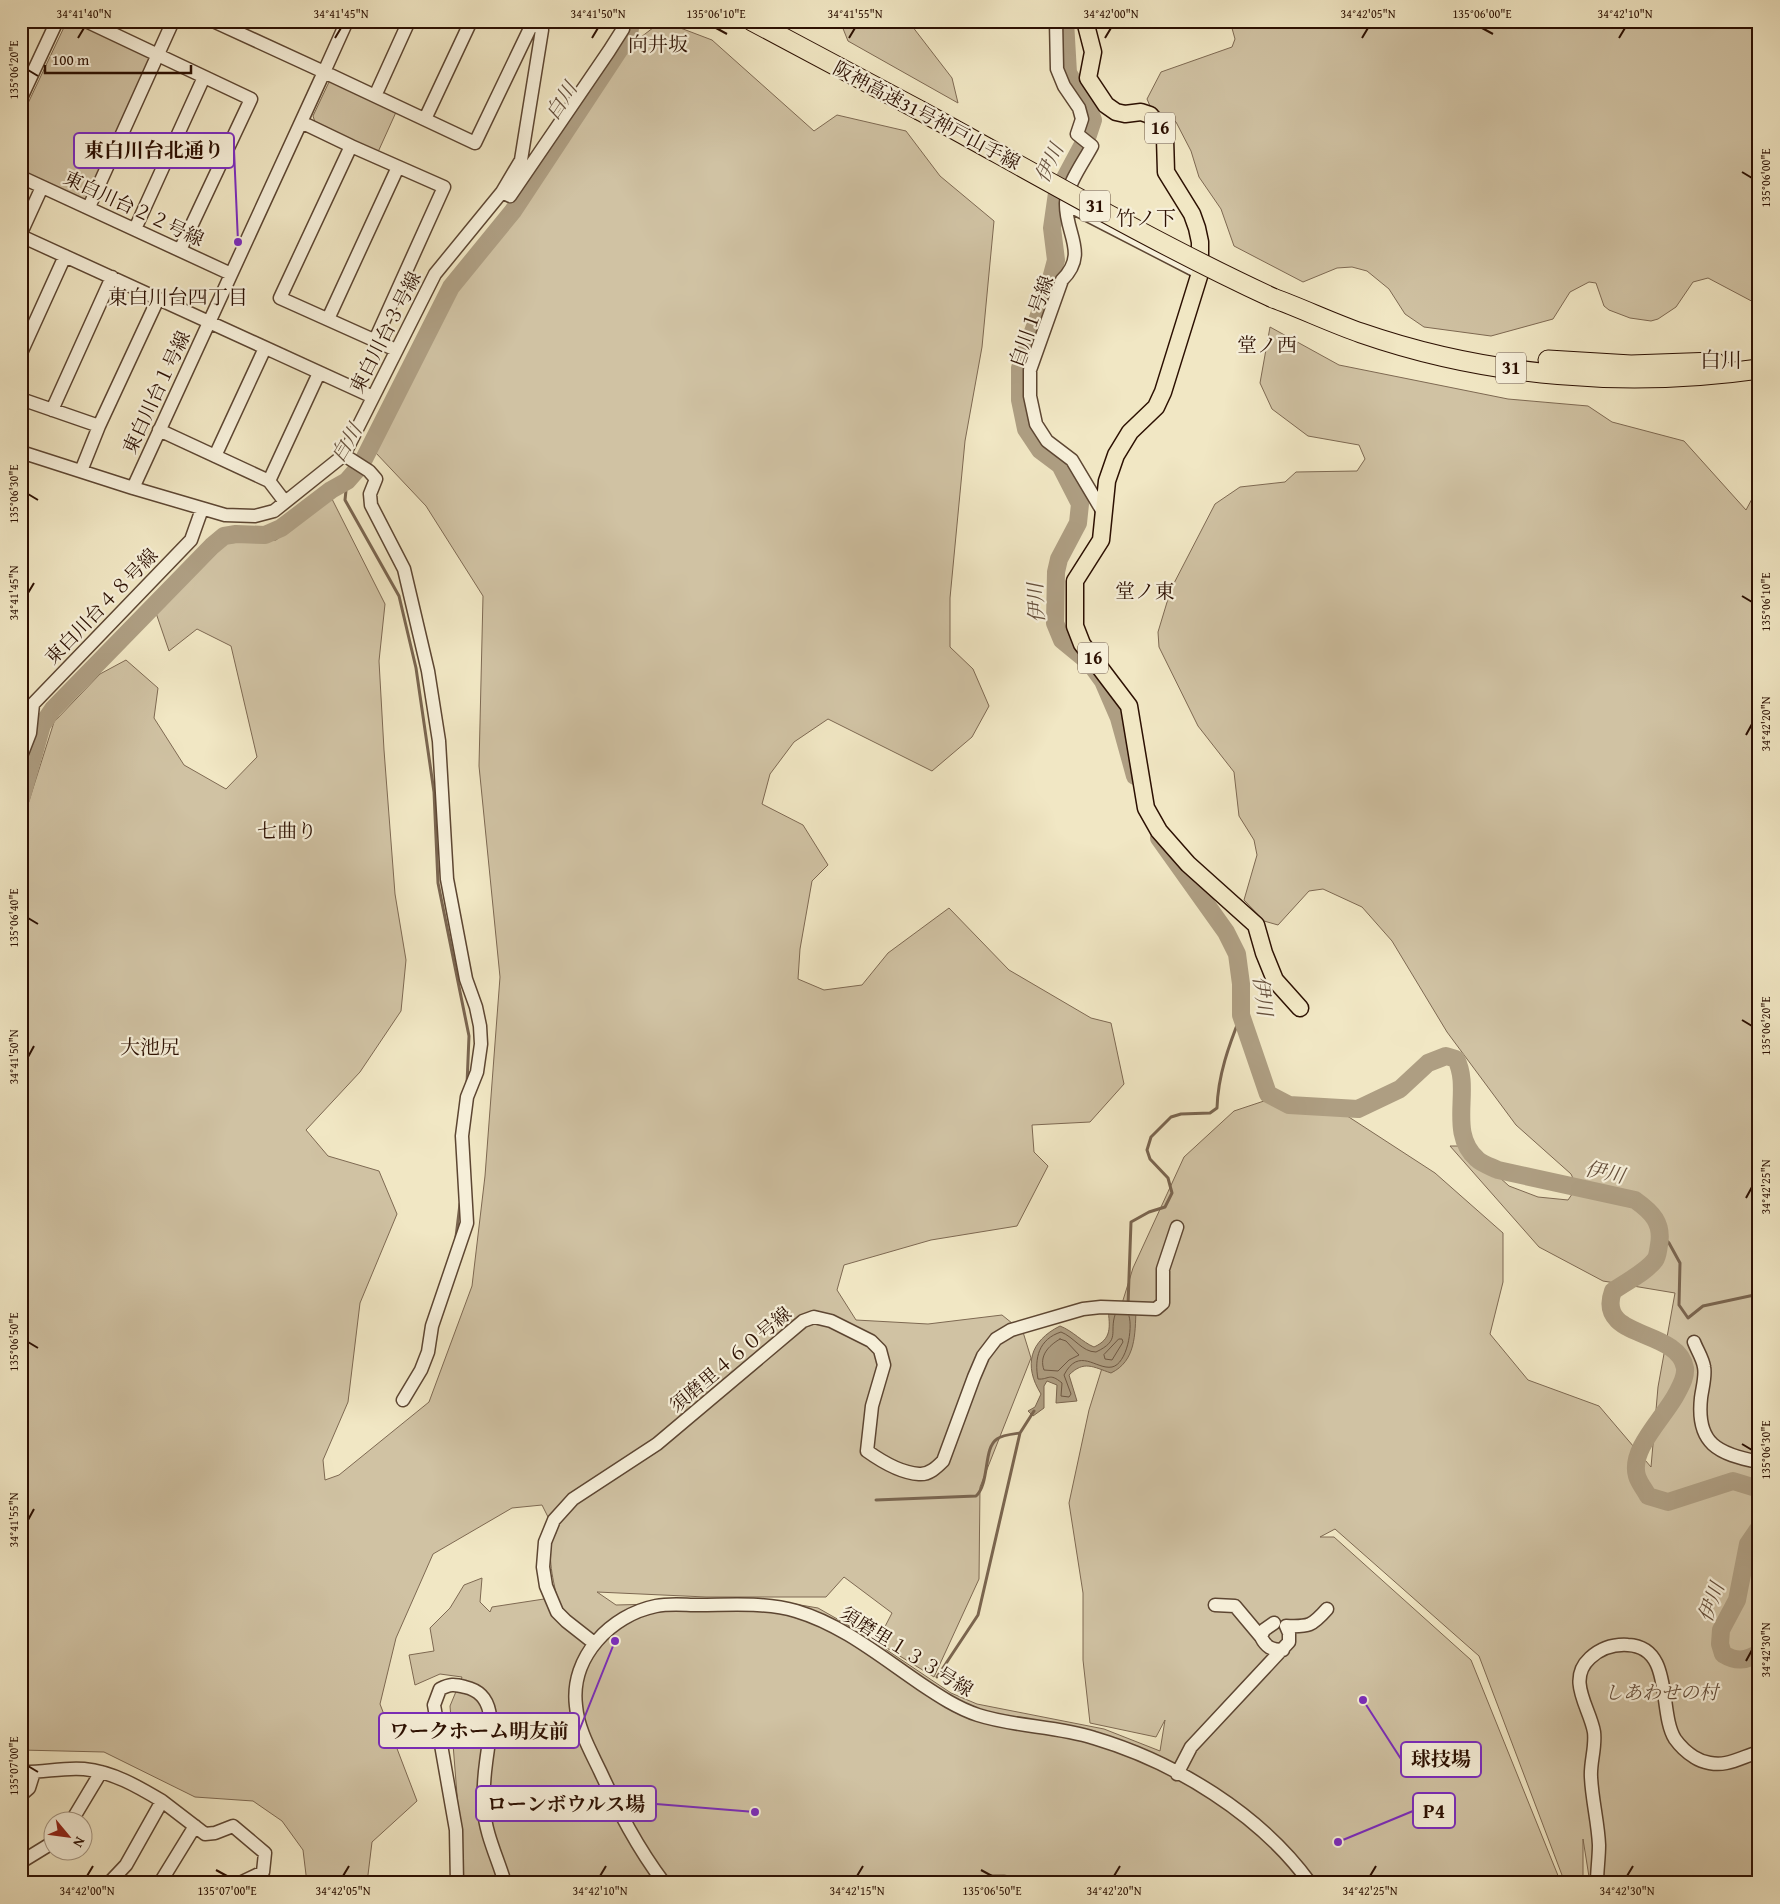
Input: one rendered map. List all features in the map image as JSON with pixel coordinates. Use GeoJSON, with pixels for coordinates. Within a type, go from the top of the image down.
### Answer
{"type":"FeatureCollection","features":[{"type":"Feature","properties":{"kind":"highway","name":"阪神高速31号神戸山手線"},"geometry":{"type":"LineString","coordinates":[[752,21],[922,105],[1222,262],[1275,293],[1362,333],[1431,353],[1486,365],[1581,377],[1637,379],[1691,377],[1759,369]]}},
{"type":"Feature","properties":{"kind":"highway","name":"阪神高速31号神戸山手線"},"geometry":{"type":"LineString","coordinates":[[779,21],[922,105]]}},
{"type":"Feature","properties":{"kind":"highway","name":"阪神高速31号神戸山手線"},"geometry":{"type":"LineString","coordinates":[[1275,293],[1404,334],[1443,344],[1519,358],[1631,365],[1697,364],[1759,356]]}},
{"type":"Feature","properties":{"kind":"main road","name":"16"},"geometry":{"type":"LineString","coordinates":[[1085,21],[1093,52],[1088,78],[1094,88],[1106,105],[1116,112],[1125,114],[1141,112],[1150,115],[1165,138],[1166,172],[1192,214],[1197,228],[1200,242],[1200,274],[1164,392],[1156,407],[1130,432],[1116,455],[1107,480],[1101,540],[1075,581],[1075,626],[1082,644],[1129,706],[1146,808],[1160,831],[1188,864],[1256,925],[1264,954],[1275,980],[1300,1008]]}},
{"type":"Feature","properties":{"kind":"street"},"geometry":{"type":"LineString","coordinates":[[21,98],[57,21]]}},
{"type":"Feature","properties":{"kind":"street"},"geometry":{"type":"LineString","coordinates":[[86,21],[251,99],[180,250]]}},
{"type":"Feature","properties":{"kind":"street"},"geometry":{"type":"LineString","coordinates":[[89,207],[173,21]]}},
{"type":"Feature","properties":{"kind":"street"},"geometry":{"type":"LineString","coordinates":[[213,21],[476,143],[532,21]]}},
{"type":"Feature","properties":{"kind":"street","name":"東白川台１号線"},"geometry":{"type":"LineString","coordinates":[[133,488],[347,21]]}},
{"type":"Feature","properties":{"kind":"street"},"geometry":{"type":"LineString","coordinates":[[375,96],[409,21]]}},
{"type":"Feature","properties":{"kind":"street"},"geometry":{"type":"LineString","coordinates":[[426,119],[471,21]]}},
{"type":"Feature","properties":{"kind":"street","name":"東白川台３号線"},"geometry":{"type":"LineString","coordinates":[[133,488],[202,510],[225,515],[255,516],[274,511],[344,455],[435,274],[502,192],[521,160],[542,30],[532,21]]}},
{"type":"Feature","properties":{"kind":"street"},"geometry":{"type":"LineString","coordinates":[[502,192],[510,196],[610,51],[623,29],[624,21]]}},
{"type":"Feature","properties":{"kind":"street","name":"白川１号線"},"geometry":{"type":"LineString","coordinates":[[1056,21],[1057,68],[1064,86],[1079,108],[1082,119],[1077,134],[1092,146],[1068,191],[1066,204],[1076,254],[1071,270],[1062,280],[1030,370],[1030,396],[1036,424],[1047,441],[1072,460],[1103,512]]}},
{"type":"Feature","properties":{"kind":"street"},"geometry":{"type":"LineString","coordinates":[[135,229],[204,77]]}},
{"type":"Feature","properties":{"kind":"street"},"geometry":{"type":"LineString","coordinates":[[300,122],[444,187],[375,340]]}},
{"type":"Feature","properties":{"kind":"street"},"geometry":{"type":"LineString","coordinates":[[351,146],[280,298],[396,350]]}},
{"type":"Feature","properties":{"kind":"street"},"geometry":{"type":"LineString","coordinates":[[328,320],[398,167]]}},
{"type":"Feature","properties":{"kind":"street","name":"東白川台２２号線"},"geometry":{"type":"LineString","coordinates":[[21,178],[89,207],[231,274]]}},
{"type":"Feature","properties":{"kind":"street"},"geometry":{"type":"LineString","coordinates":[[42,187],[21,235],[373,397]]}},
{"type":"Feature","properties":{"kind":"street"},"geometry":{"type":"LineString","coordinates":[[1066,204],[1200,274]]}},
{"type":"Feature","properties":{"kind":"street"},"geometry":{"type":"LineString","coordinates":[[21,353],[65,256]]}},
{"type":"Feature","properties":{"kind":"street"},"geometry":{"type":"LineString","coordinates":[[52,410],[112,277]]}},
{"type":"Feature","properties":{"kind":"street"},"geometry":{"type":"LineString","coordinates":[[81,471],[99,426],[158,299]]}},
{"type":"Feature","properties":{"kind":"street"},"geometry":{"type":"LineString","coordinates":[[215,456],[265,348]]}},
{"type":"Feature","properties":{"kind":"street"},"geometry":{"type":"LineString","coordinates":[[269,480],[319,373]]}},
{"type":"Feature","properties":{"kind":"street"},"geometry":{"type":"LineString","coordinates":[[21,399],[99,426]]}},
{"type":"Feature","properties":{"kind":"street"},"geometry":{"type":"LineString","coordinates":[[159,430],[269,480],[285,502]]}},
{"type":"Feature","properties":{"kind":"street"},"geometry":{"type":"LineString","coordinates":[[21,452],[133,488]]}},
{"type":"Feature","properties":{"kind":"street"},"geometry":{"type":"LineString","coordinates":[[344,455],[368,471],[376,479],[370,494],[371,505],[404,569],[428,671],[439,741],[448,879],[466,979],[476,1007],[480,1026],[481,1044],[477,1072],[467,1097],[462,1136],[467,1223],[432,1326],[428,1352],[421,1370],[403,1400]]}},
{"type":"Feature","properties":{"kind":"street","name":"東白川台４８号線"},"geometry":{"type":"LineString","coordinates":[[21,756],[30,733],[33,704],[191,540],[202,510]]}},
{"type":"Feature","properties":{"kind":"street","name":"須磨里４６０号線"},"geometry":{"type":"LineString","coordinates":[[594,1642],[557,1612],[546,1586],[542,1567],[545,1542],[554,1520],[573,1499],[658,1444],[803,1321],[814,1317],[831,1321],[871,1341],[880,1350],[884,1365],[872,1406],[867,1451],[884,1463],[920,1475],[933,1471],[944,1462],[974,1377],[983,1356],[996,1339],[1011,1330],[1083,1309],[1156,1309],[1163,1302],[1163,1269],[1178,1227]]}},
{"type":"Feature","properties":{"kind":"street"},"geometry":{"type":"LineString","coordinates":[[1694,1342],[1705,1368],[1701,1402],[1702,1429],[1708,1442],[1737,1458],[1759,1462]]}},
{"type":"Feature","properties":{"kind":"street","name":"須磨里１３３号線"},"geometry":{"type":"LineString","coordinates":[[664,1883],[624,1825],[579,1722],[575,1702],[585,1659],[594,1642],[620,1620],[637,1611],[659,1605],[767,1606],[793,1610],[819,1619],[845,1632],[950,1703],[977,1715],[1092,1737],[1143,1755],[1239,1811],[1262,1828],[1292,1858],[1310,1883]]}},
{"type":"Feature","properties":{"kind":"street"},"geometry":{"type":"LineString","coordinates":[[1215,1605],[1235,1606],[1261,1637],[1265,1645],[1273,1650],[1283,1650]]}},
{"type":"Feature","properties":{"kind":"street"},"geometry":{"type":"LineString","coordinates":[[1261,1637],[1264,1630],[1281,1625],[1306,1627],[1314,1624],[1327,1609]]}},
{"type":"Feature","properties":{"kind":"street"},"geometry":{"type":"LineString","coordinates":[[1177,1774],[1191,1747],[1289,1642],[1289,1633],[1281,1625]]}},
{"type":"Feature","properties":{"kind":"street"},"geometry":{"type":"LineString","coordinates":[[1597,1883],[1599,1845],[1590,1776],[1594,1733],[1580,1691],[1580,1677],[1588,1659],[1603,1648],[1616,1645],[1631,1645],[1654,1658],[1660,1670],[1669,1724],[1674,1738],[1684,1751],[1697,1759],[1712,1763],[1727,1763],[1759,1752]]}},
{"type":"Feature","properties":{"kind":"street"},"geometry":{"type":"LineString","coordinates":[[457,1883],[456,1830],[434,1705],[440,1689],[451,1684],[472,1688],[480,1694],[489,1706],[492,1723],[484,1782],[484,1811],[505,1883]]}},
{"type":"Feature","properties":{"kind":"street"},"geometry":{"type":"LineString","coordinates":[[21,1795],[29,1788],[28,1772],[82,1769],[123,1778],[162,1801],[205,1834],[215,1833],[233,1826],[242,1831],[265,1853],[264,1877],[240,1883]]}},
{"type":"Feature","properties":{"kind":"street"},"geometry":{"type":"LineString","coordinates":[[77,1812],[101,1772]]}},
{"type":"Feature","properties":{"kind":"street"},"geometry":{"type":"LineString","coordinates":[[109,1883],[126,1865],[162,1801]]}},
{"type":"Feature","properties":{"kind":"street"},"geometry":{"type":"LineString","coordinates":[[160,1883],[195,1826]]}},
{"type":"Feature","properties":{"kind":"street"},"geometry":{"type":"LineString","coordinates":[[21,1862],[42,1849]]}},
{"type":"Feature","properties":{"kind":"green space"},"geometry":{"type":"Polygon","coordinates":[[[72,21],[148,55],[151,64],[88,198],[82,201],[21,172],[21,118],[66,23],[72,21]]]}},
{"type":"Feature","properties":{"kind":"green space","name":"しあわせの村"},"geometry":{"type":"Polygon","coordinates":[[[662,21],[712,40],[814,131],[837,115],[906,131],[940,176],[994,221],[982,347],[965,441],[950,598],[950,647],[973,669],[989,706],[972,737],[932,771],[828,719],[794,742],[770,774],[762,804],[803,825],[828,865],[812,881],[800,949],[798,979],[824,990],[862,985],[888,953],[949,908],[1009,970],[1091,1018],[1111,1023],[1124,1084],[1090,1122],[1032,1125],[1034,1152],[1048,1166],[1017,1226],[931,1240],[844,1265],[837,1290],[856,1320],[928,1324],[1002,1315],[1023,1332],[1031,1358],[980,1487],[979,1579],[934,1677],[877,1642],[892,1613],[844,1577],[826,1597],[706,1597],[597,1592],[616,1605],[777,1601],[818,1608],[860,1632],[951,1693],[977,1704],[1104,1729],[1160,1751],[1165,1720],[1156,1737],[1090,1723],[1083,1660],[1083,1593],[1069,1503],[1089,1410],[1133,1268],[1184,1157],[1234,1111],[1282,1095],[1335,1108],[1435,1173],[1503,1233],[1503,1282],[1490,1334],[1528,1380],[1599,1406],[1651,1467],[1658,1387],[1675,1293],[1603,1281],[1539,1247],[1450,1146],[1465,1146],[1509,1186],[1538,1197],[1568,1200],[1577,1187],[1571,1174],[1516,1125],[1447,1032],[1392,941],[1362,907],[1323,889],[1309,891],[1278,925],[1264,921],[1244,900],[1257,855],[1254,840],[1239,816],[1234,772],[1198,726],[1159,647],[1158,632],[1171,589],[1215,504],[1240,487],[1285,482],[1296,472],[1357,471],[1365,459],[1359,445],[1308,436],[1272,409],[1260,383],[1270,327],[1339,365],[1508,399],[1588,406],[1612,422],[1684,441],[1746,510],[1753,497],[1759,440],[1759,1883],[1590,1883],[1583,1839],[1583,1883],[1565,1883],[1479,1656],[1335,1529],[1320,1537],[1334,1537],[1471,1660],[1561,1883],[464,1883],[450,1706],[462,1677],[440,1674],[415,1685],[409,1655],[434,1651],[430,1628],[450,1608],[464,1585],[482,1578],[480,1602],[490,1612],[492,1607],[557,1597],[550,1555],[556,1533],[542,1505],[512,1508],[433,1554],[396,1638],[380,1704],[417,1801],[372,1842],[367,1883],[307,1883],[303,1850],[282,1821],[253,1801],[195,1797],[104,1752],[21,1750],[21,826],[54,722],[100,674],[126,660],[158,688],[154,718],[184,765],[226,789],[257,757],[231,646],[197,629],[169,651],[156,613],[227,543],[276,540],[311,512],[332,499],[385,604],[379,661],[384,750],[395,894],[406,960],[401,1011],[360,1072],[306,1130],[328,1156],[379,1171],[397,1214],[360,1303],[348,1402],[323,1460],[325,1480],[339,1475],[429,1402],[472,1286],[485,1176],[500,977],[479,766],[483,596],[426,506],[375,452],[457,285],[516,219],[624,50],[662,21]]]}},
{"type":"Feature","properties":{"kind":"green space"},"geometry":{"type":"Polygon","coordinates":[[[840,21],[911,21],[912,26],[952,78],[958,103],[848,41],[840,21]]]}},
{"type":"Feature","properties":{"kind":"green space"},"geometry":{"type":"Polygon","coordinates":[[[1230,21],[1759,21],[1759,305],[1708,278],[1693,282],[1676,307],[1658,319],[1651,321],[1630,318],[1609,310],[1604,306],[1596,283],[1589,282],[1570,292],[1553,319],[1491,336],[1424,327],[1405,314],[1389,289],[1367,271],[1352,267],[1337,268],[1303,282],[1234,246],[1221,209],[1199,177],[1191,151],[1176,122],[1150,106],[1147,99],[1161,72],[1232,47],[1235,39],[1230,21]]]}},
{"type":"Feature","properties":{"kind":"green space"},"geometry":{"type":"Polygon","coordinates":[[[335,81],[397,110],[378,152],[315,122],[313,116],[329,82],[335,81]]]}},
{"type":"Feature","properties":{"kind":"water"},"geometry":{"type":"Polygon","coordinates":[[[1108,1309],[1136,1310],[1134,1337],[1130,1354],[1119,1368],[1111,1373],[1089,1366],[1074,1370],[1069,1375],[1077,1401],[1056,1403],[1057,1385],[1047,1381],[1044,1386],[1044,1408],[1033,1416],[1028,1411],[1035,1407],[1041,1394],[1035,1383],[1031,1364],[1036,1346],[1050,1332],[1060,1326],[1094,1347],[1100,1344],[1108,1332],[1108,1309]]]}},
{"type":"Feature","properties":{"kind":"waterway","name":"白川"},"geometry":{"type":"LineString","coordinates":[[21,799],[42,725],[53,709],[212,546],[224,536],[236,534],[265,535],[281,528],[331,490],[347,481],[361,465],[451,287],[513,211],[629,35],[631,21]]}},
{"type":"Feature","properties":{"kind":"waterway","name":"伊川"},"geometry":{"type":"LineString","coordinates":[[1065,21],[1068,73],[1088,106],[1093,120],[1088,135],[1057,193],[1052,228],[1056,260],[1048,290],[1020,368],[1020,400],[1026,429],[1040,450],[1060,465],[1080,504],[1078,523],[1059,559],[1056,572],[1055,623],[1062,640],[1090,663],[1103,681],[1119,718],[1135,776]]}},
{"type":"Feature","properties":{"kind":"waterway"},"geometry":{"type":"LineString","coordinates":[[347,481],[345,500],[399,596],[416,668],[434,792],[438,883],[469,1036],[467,1084]]}},
{"type":"Feature","properties":{"kind":"waterway","name":"伊川"},"geometry":{"type":"LineString","coordinates":[[1159,838],[1226,932],[1237,954],[1241,984],[1241,1015],[1268,1094],[1289,1105],[1358,1109],[1400,1089],[1428,1063],[1446,1056],[1456,1059],[1462,1084],[1461,1124],[1463,1136],[1468,1148],[1479,1161],[1498,1170],[1635,1200],[1651,1214],[1658,1224],[1660,1237],[1657,1257],[1646,1269],[1613,1291],[1611,1307],[1616,1318],[1626,1326],[1668,1346],[1679,1355],[1685,1368],[1685,1375],[1672,1402],[1650,1433],[1638,1455],[1636,1466],[1638,1479],[1648,1496],[1668,1502],[1733,1481],[1759,1489]]}},
{"type":"Feature","properties":{"kind":"waterway"},"geometry":{"type":"LineString","coordinates":[[1128,1305],[1131,1222],[1149,1212],[1165,1207],[1172,1193],[1168,1178],[1150,1159],[1147,1150],[1151,1137],[1171,1117],[1181,1114],[1210,1113],[1217,1108],[1222,1072],[1228,1049],[1241,1015]]}},
{"type":"Feature","properties":{"kind":"waterway"},"geometry":{"type":"LineString","coordinates":[[456,1237],[460,1204]]}},
{"type":"Feature","properties":{"kind":"waterway"},"geometry":{"type":"LineString","coordinates":[[1661,1236],[1669,1243],[1680,1263],[1679,1305],[1688,1318],[1703,1306],[1759,1294]]}},
{"type":"Feature","properties":{"kind":"waterway"},"geometry":{"type":"LineString","coordinates":[[876,1500],[976,1496],[983,1483],[993,1444],[997,1439],[1020,1433],[1034,1411]]}},
{"type":"Feature","properties":{"kind":"waterway"},"geometry":{"type":"LineString","coordinates":[[937,1677],[978,1615],[1020,1433]]}},
{"type":"Feature","properties":{"kind":"waterway","name":"伊川"},"geometry":{"type":"LineString","coordinates":[[1759,1528],[1748,1544],[1737,1600],[1721,1630],[1720,1644],[1723,1654],[1732,1658],[1745,1659],[1759,1653]]}},
{"type":"Feature","properties":{"kind":"waterway"},"geometry":{"type":"LineString","coordinates":[[990,1876],[1004,1876],[1038,1883]]}},
{"type":"Feature","properties":{"kind":"place","name":"東白川台北通り"},"geometry":{"type":"Point","coordinates":[238,242]}},
{"type":"Feature","properties":{"kind":"place","name":"ワークホーム明友前"},"geometry":{"type":"Point","coordinates":[615,1641]}},
{"type":"Feature","properties":{"kind":"place","name":"球技場"},"geometry":{"type":"Point","coordinates":[1363,1700]}},
{"type":"Feature","properties":{"kind":"place","name":"ローンボウルス場"},"geometry":{"type":"Point","coordinates":[755,1812]}},
{"type":"Feature","properties":{"kind":"place","name":"P4"},"geometry":{"type":"Point","coordinates":[1338,1842]}},
{"type":"Feature","properties":{"kind":"district","name":"向井坂"},"geometry":{"type":"Point","coordinates":[658,44]}},
{"type":"Feature","properties":{"kind":"district","name":"竹ノ下"},"geometry":{"type":"Point","coordinates":[1146,218]}},
{"type":"Feature","properties":{"kind":"district","name":"東白川台四丁目"},"geometry":{"type":"Point","coordinates":[178,297]}},
{"type":"Feature","properties":{"kind":"district","name":"堂ノ西"},"geometry":{"type":"Point","coordinates":[1267,345]}},
{"type":"Feature","properties":{"kind":"district","name":"白川"},"geometry":{"type":"Point","coordinates":[1721,360]}},
{"type":"Feature","properties":{"kind":"district","name":"堂ノ東"},"geometry":{"type":"Point","coordinates":[1145,591]}},
{"type":"Feature","properties":{"kind":"district","name":"七曲り"},"geometry":{"type":"Point","coordinates":[287,831]}},
{"type":"Feature","properties":{"kind":"district","name":"大池尻"},"geometry":{"type":"Point","coordinates":[150,1047]}}]}
